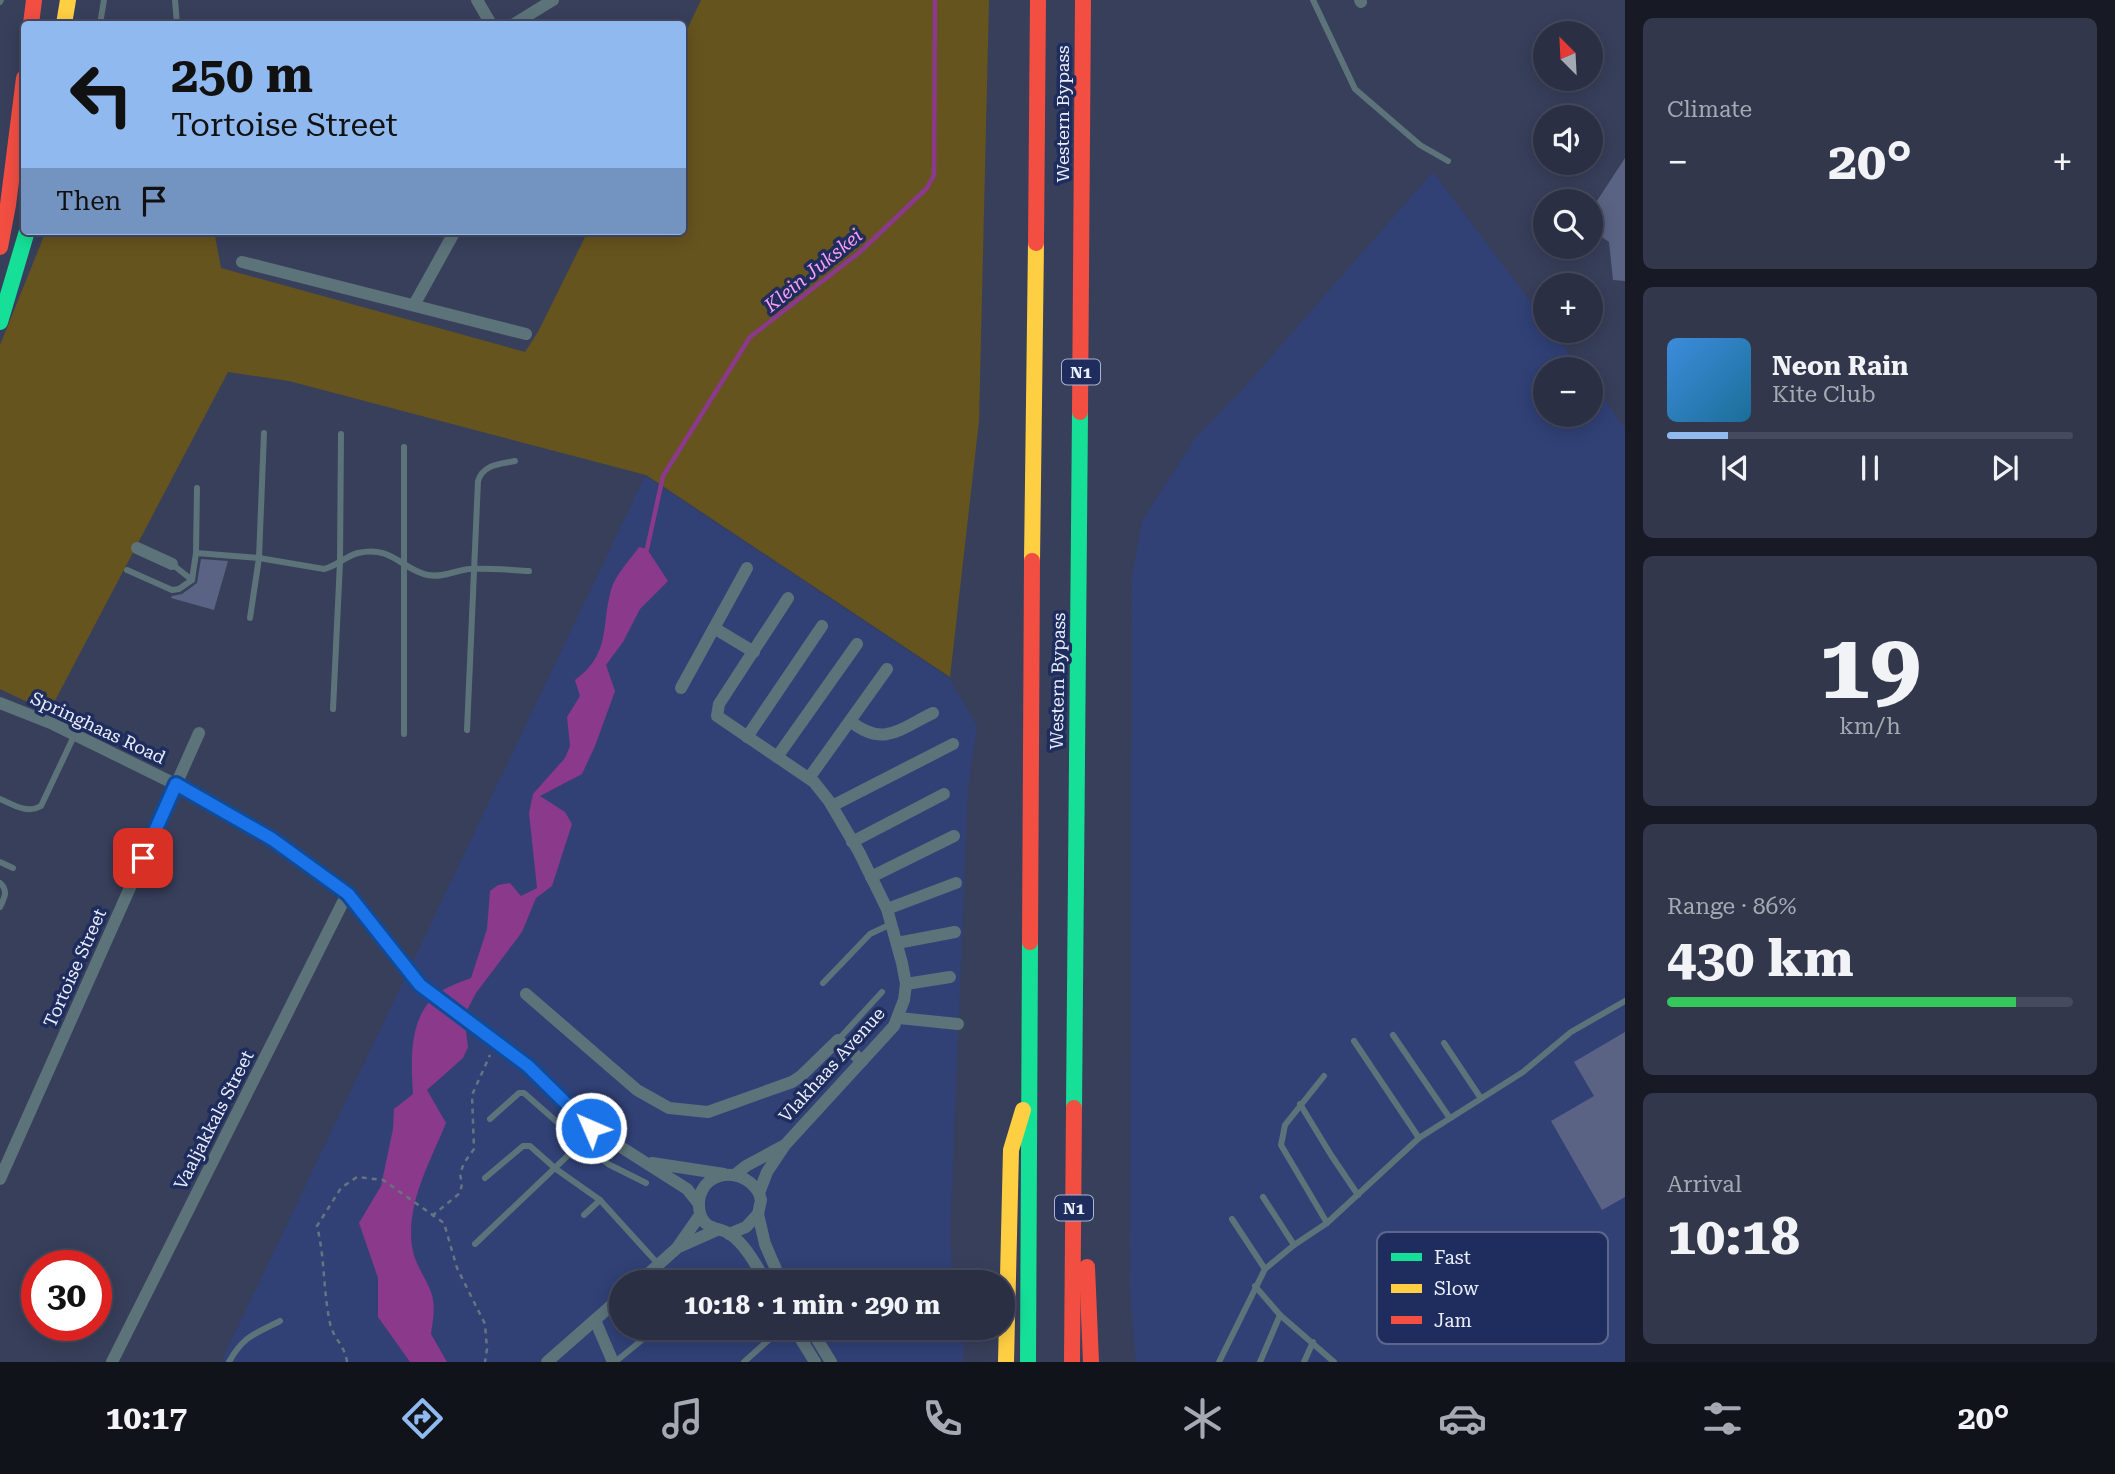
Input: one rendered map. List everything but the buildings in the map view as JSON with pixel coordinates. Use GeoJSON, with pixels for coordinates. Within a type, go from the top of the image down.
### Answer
{"type":"FeatureCollection","features":[{"type":"Feature","properties":{"kind":"main road"},"geometry":{"type":"LineString","coordinates":[[31,21],[34,0]]}},
{"type":"Feature","properties":{"kind":"main road"},"geometry":{"type":"LineString","coordinates":[[64,21],[68,0]]}},
{"type":"Feature","properties":{"kind":"main road","name":"Western Bypass"},"geometry":{"type":"LineString","coordinates":[[1028,1362],[1038,0]]}},
{"type":"Feature","properties":{"kind":"main road","name":"Western Bypass"},"geometry":{"type":"LineString","coordinates":[[1072,1362],[1083,0]]}},
{"type":"Feature","properties":{"kind":"main road"},"geometry":{"type":"LineString","coordinates":[[0,247],[21,102]]}},
{"type":"Feature","properties":{"kind":"main road"},"geometry":{"type":"LineString","coordinates":[[0,322],[26,235]]}},
{"type":"Feature","properties":{"kind":"main road"},"geometry":{"type":"LineString","coordinates":[[1075,1055],[1091,1362]]}},
{"type":"Feature","properties":{"kind":"main road"},"geometry":{"type":"LineString","coordinates":[[1006,1362],[1011,1150],[1019,1119],[1030,1098]]}},
{"type":"Feature","properties":{"kind":"street"},"geometry":{"type":"LineString","coordinates":[[477,0],[489,21]]}},
{"type":"Feature","properties":{"kind":"street"},"geometry":{"type":"LineString","coordinates":[[519,21],[553,0]]}},
{"type":"Feature","properties":{"kind":"street"},"geometry":{"type":"LineString","coordinates":[[414,305],[453,235]]}},
{"type":"Feature","properties":{"kind":"street"},"geometry":{"type":"LineString","coordinates":[[242,262],[526,334]]}},
{"type":"Feature","properties":{"kind":"street"},"geometry":{"type":"LineString","coordinates":[[136,548],[172,564]]}},
{"type":"Feature","properties":{"kind":"street"},"geometry":{"type":"LineString","coordinates":[[681,688],[747,568]]}},
{"type":"Feature","properties":{"kind":"street"},"geometry":{"type":"LineString","coordinates":[[714,628],[754,652],[788,598]]}},
{"type":"Feature","properties":{"kind":"street"},"geometry":{"type":"LineString","coordinates":[[747,737],[822,626]]}},
{"type":"Feature","properties":{"kind":"street"},"geometry":{"type":"LineString","coordinates":[[777,757],[857,644]]}},
{"type":"Feature","properties":{"kind":"street","name":"Vlakhaas Avenue"},"geometry":{"type":"LineString","coordinates":[[754,652],[719,704],[717,712],[720,720],[814,782],[832,806],[887,909],[906,984],[902,1009],[894,1026],[785,1145],[767,1172],[759,1194],[758,1214],[765,1244],[776,1270]]}},
{"type":"Feature","properties":{"kind":"street"},"geometry":{"type":"LineString","coordinates":[[808,778],[887,669]]}},
{"type":"Feature","properties":{"kind":"street","name":"Springhaas Road"},"geometry":{"type":"LineString","coordinates":[[0,703],[53,724],[176,784],[272,839],[348,894],[420,985],[528,1066],[591,1128],[687,1189],[700,1209]]}},
{"type":"Feature","properties":{"kind":"street"},"geometry":{"type":"LineString","coordinates":[[850,720],[866,733],[880,736],[933,713]]}},
{"type":"Feature","properties":{"kind":"street","name":"Tortoise Street"},"geometry":{"type":"LineString","coordinates":[[0,1179],[199,733]]}},
{"type":"Feature","properties":{"kind":"street"},"geometry":{"type":"LineString","coordinates":[[832,806],[953,744]]}},
{"type":"Feature","properties":{"kind":"street"},"geometry":{"type":"LineString","coordinates":[[852,842],[944,794]]}},
{"type":"Feature","properties":{"kind":"street"},"geometry":{"type":"LineString","coordinates":[[871,877],[954,836]]}},
{"type":"Feature","properties":{"kind":"street"},"geometry":{"type":"LineString","coordinates":[[887,909],[956,883]]}},
{"type":"Feature","properties":{"kind":"street","name":"Vaaljakkals Street"},"geometry":{"type":"LineString","coordinates":[[112,1362],[348,894]]}},
{"type":"Feature","properties":{"kind":"street"},"geometry":{"type":"LineString","coordinates":[[897,943],[955,932]]}},
{"type":"Feature","properties":{"kind":"street"},"geometry":{"type":"LineString","coordinates":[[906,984],[950,977]]}},
{"type":"Feature","properties":{"kind":"street"},"geometry":{"type":"LineString","coordinates":[[526,994],[637,1090],[669,1108],[682,1111],[708,1112],[792,1082],[838,1040],[862,1061]]}},
{"type":"Feature","properties":{"kind":"street"},"geometry":{"type":"LineString","coordinates":[[899,1018],[958,1024]]}},
{"type":"Feature","properties":{"kind":"street"},"geometry":{"type":"LineString","coordinates":[[758,1270],[744,1248],[723,1232],[706,1224],[700,1209],[701,1193],[707,1184],[785,1145]]}},
{"type":"Feature","properties":{"kind":"street"},"geometry":{"type":"LineString","coordinates":[[645,1162],[746,1178],[759,1194]]}},
{"type":"Feature","properties":{"kind":"street"},"geometry":{"type":"LineString","coordinates":[[653,1270],[677,1248],[700,1209]]}},
{"type":"Feature","properties":{"kind":"street"},"geometry":{"type":"LineString","coordinates":[[677,1248],[746,1227],[758,1214]]}},
{"type":"Feature","properties":{"kind":"street"},"geometry":{"type":"LineString","coordinates":[[547,1362],[609,1308]]}},
{"type":"Feature","properties":{"kind":"street"},"geometry":{"type":"LineString","coordinates":[[595,1320],[614,1362]]}},
{"type":"Feature","properties":{"kind":"street"},"geometry":{"type":"LineString","coordinates":[[801,1340],[815,1362]]}},
{"type":"Feature","properties":{"kind":"street"},"geometry":{"type":"LineString","coordinates":[[817,1340],[831,1362]]}},
{"type":"Feature","properties":{"kind":"lane"},"geometry":{"type":"LineString","coordinates":[[100,21],[104,0]]}},
{"type":"Feature","properties":{"kind":"lane"},"geometry":{"type":"LineString","coordinates":[[175,0],[177,21]]}},
{"type":"Feature","properties":{"kind":"lane"},"geometry":{"type":"LineString","coordinates":[[1313,0],[1354,89],[1420,145],[1448,161]]}},
{"type":"Feature","properties":{"kind":"lane"},"geometry":{"type":"LineString","coordinates":[[250,618],[259,558],[264,433]]}},
{"type":"Feature","properties":{"kind":"lane"},"geometry":{"type":"LineString","coordinates":[[333,709],[340,562],[341,435]]}},
{"type":"Feature","properties":{"kind":"lane"},"geometry":{"type":"LineString","coordinates":[[404,447],[404,734]]}},
{"type":"Feature","properties":{"kind":"lane"},"geometry":{"type":"LineString","coordinates":[[467,730],[480,475],[491,466],[515,461]]}},
{"type":"Feature","properties":{"kind":"lane"},"geometry":{"type":"LineString","coordinates":[[127,570],[172,590],[179,589],[192,580],[196,553],[197,488]]}},
{"type":"Feature","properties":{"kind":"lane"},"geometry":{"type":"LineString","coordinates":[[196,553],[259,558],[324,569],[359,552],[375,552],[390,554],[428,575],[454,574],[474,569],[529,570]]}},
{"type":"Feature","properties":{"kind":"lane"},"geometry":{"type":"LineString","coordinates":[[172,564],[192,580]]}},
{"type":"Feature","properties":{"kind":"lane"},"geometry":{"type":"LineString","coordinates":[[0,799],[26,810],[41,806],[74,736]]}},
{"type":"Feature","properties":{"kind":"lane"},"geometry":{"type":"LineString","coordinates":[[0,862],[13,868]]}},
{"type":"Feature","properties":{"kind":"lane"},"geometry":{"type":"LineString","coordinates":[[0,883],[6,894],[0,907]]}},
{"type":"Feature","properties":{"kind":"lane"},"geometry":{"type":"LineString","coordinates":[[823,983],[870,934],[891,924]]}},
{"type":"Feature","properties":{"kind":"lane"},"geometry":{"type":"LineString","coordinates":[[838,1040],[882,992]]}},
{"type":"Feature","properties":{"kind":"lane"},"geometry":{"type":"LineString","coordinates":[[1219,1362],[1265,1269],[1327,1223],[1419,1138],[1522,1072],[1571,1032],[1625,1001]]}},
{"type":"Feature","properties":{"kind":"lane"},"geometry":{"type":"LineString","coordinates":[[1394,1035],[1449,1117]]}},
{"type":"Feature","properties":{"kind":"lane"},"geometry":{"type":"LineString","coordinates":[[1354,1041],[1419,1138]]}},
{"type":"Feature","properties":{"kind":"lane"},"geometry":{"type":"LineString","coordinates":[[1444,1043],[1480,1097]]}},
{"type":"Feature","properties":{"kind":"lane"},"geometry":{"type":"LineString","coordinates":[[1324,1076],[1285,1125],[1281,1147],[1327,1223]]}},
{"type":"Feature","properties":{"kind":"lane"},"geometry":{"type":"LineString","coordinates":[[489,1119],[519,1093],[524,1093],[607,1164],[646,1183]]}},
{"type":"Feature","properties":{"kind":"lane"},"geometry":{"type":"LineString","coordinates":[[1300,1104],[1358,1195]]}},
{"type":"Feature","properties":{"kind":"lane"},"geometry":{"type":"LineString","coordinates":[[475,1244],[581,1143]]}},
{"type":"Feature","properties":{"kind":"lane"},"geometry":{"type":"LineString","coordinates":[[485,1178],[527,1145],[600,1200],[659,1265]]}},
{"type":"Feature","properties":{"kind":"lane"},"geometry":{"type":"LineString","coordinates":[[1263,1197],[1294,1245]]}},
{"type":"Feature","properties":{"kind":"lane"},"geometry":{"type":"LineString","coordinates":[[584,1216],[600,1200]]}},
{"type":"Feature","properties":{"kind":"lane"},"geometry":{"type":"LineString","coordinates":[[1232,1219],[1265,1269]]}},
{"type":"Feature","properties":{"kind":"lane"},"geometry":{"type":"LineString","coordinates":[[1255,1286],[1280,1315],[1334,1362]]}},
{"type":"Feature","properties":{"kind":"lane"},"geometry":{"type":"LineString","coordinates":[[1259,1362],[1280,1315]]}},
{"type":"Feature","properties":{"kind":"lane"},"geometry":{"type":"LineString","coordinates":[[229,1362],[246,1338],[280,1321]]}},
{"type":"Feature","properties":{"kind":"lane"},"geometry":{"type":"LineString","coordinates":[[614,1362],[642,1340]]}},
{"type":"Feature","properties":{"kind":"lane"},"geometry":{"type":"LineString","coordinates":[[744,1362],[769,1340]]}},
{"type":"Feature","properties":{"kind":"lane"},"geometry":{"type":"LineString","coordinates":[[1304,1362],[1314,1342]]}},
{"type":"Feature","properties":{"kind":"path"},"geometry":{"type":"LineString","coordinates":[[432,1216],[460,1193],[460,1174],[474,1149],[472,1095],[497,1042]]}},
{"type":"Feature","properties":{"kind":"path"},"geometry":{"type":"LineString","coordinates":[[347,1362],[346,1350],[330,1326],[322,1248],[317,1226],[341,1188],[357,1177],[383,1180],[444,1223],[457,1268],[485,1324],[485,1362]]}},
{"type":"Feature","properties":{"kind":"shaded area"},"geometry":{"type":"Polygon","coordinates":[[[701,0],[989,0],[979,421],[950,677],[646,475],[289,381],[228,372],[49,712],[0,689],[0,345],[44,235],[215,235],[221,268],[525,352],[538,332],[586,235],[686,235],[686,32],[701,0]]]}},
{"type":"Feature","properties":{"kind":"shaded area"},"geometry":{"type":"Polygon","coordinates":[[[1433,172],[1533,305],[1533,343],[1561,343],[1572,357],[1533,357],[1533,427],[1603,427],[1603,398],[1625,428],[1625,1362],[1136,1362],[1130,1289],[1132,576],[1142,521],[1196,437],[1241,391],[1433,172]]]}},
{"type":"Feature","properties":{"kind":"shaded area"},"geometry":{"type":"Polygon","coordinates":[[[645,476],[950,679],[977,726],[968,788],[950,1235],[952,1270],[609,1270],[609,1340],[964,1340],[963,1362],[221,1362],[645,476]]]}},
{"type":"Feature","properties":{"kind":"shaded area"},"geometry":{"type":"Polygon","coordinates":[[[639,547],[647,549],[668,581],[640,609],[623,642],[606,665],[615,691],[582,774],[540,796],[565,812],[572,824],[552,886],[536,898],[522,932],[476,993],[464,1016],[468,1047],[463,1058],[427,1090],[446,1123],[416,1199],[411,1231],[412,1247],[433,1297],[431,1334],[447,1362],[410,1362],[378,1317],[378,1278],[359,1223],[381,1186],[393,1129],[394,1109],[413,1094],[412,1052],[422,1013],[440,992],[471,978],[487,929],[490,891],[498,885],[510,883],[521,896],[537,888],[529,813],[533,794],[565,758],[570,746],[567,717],[580,696],[575,680],[600,650],[613,584],[639,547]]]}},
{"type":"Feature","properties":{"kind":"waterway","name":"Klein Jukskei"},"geometry":{"type":"LineString","coordinates":[[647,549],[663,476],[750,337],[860,252],[927,188],[934,175],[935,0]]}},
{"type":"Feature","properties":{"kind":"traffic: fast"},"geometry":{"type":"LineString","coordinates":[[0,322],[26,235]]}},
{"type":"Feature","properties":{"kind":"traffic: fast"},"geometry":{"type":"LineString","coordinates":[[1074,1108],[1080,412]]}},
{"type":"Feature","properties":{"kind":"traffic: fast"},"geometry":{"type":"LineString","coordinates":[[1028,1362],[1030,942]]}},
{"type":"Feature","properties":{"kind":"traffic: slow"},"geometry":{"type":"LineString","coordinates":[[64,21],[68,0]]}},
{"type":"Feature","properties":{"kind":"traffic: slow"},"geometry":{"type":"LineString","coordinates":[[1032,561],[1036,243]]}},
{"type":"Feature","properties":{"kind":"traffic: slow"},"geometry":{"type":"LineString","coordinates":[[1006,1362],[1011,1150],[1023,1110]]}},
{"type":"Feature","properties":{"kind":"traffic: jam"},"geometry":{"type":"LineString","coordinates":[[31,21],[34,0]]}},
{"type":"Feature","properties":{"kind":"traffic: jam"},"geometry":{"type":"LineString","coordinates":[[1036,243],[1038,0]]}},
{"type":"Feature","properties":{"kind":"traffic: jam"},"geometry":{"type":"LineString","coordinates":[[1080,412],[1083,0]]}},
{"type":"Feature","properties":{"kind":"traffic: jam"},"geometry":{"type":"LineString","coordinates":[[0,247],[21,102]]}},
{"type":"Feature","properties":{"kind":"traffic: jam"},"geometry":{"type":"LineString","coordinates":[[1030,942],[1032,561]]}},
{"type":"Feature","properties":{"kind":"traffic: jam"},"geometry":{"type":"LineString","coordinates":[[1072,1362],[1074,1108]]}},
{"type":"Feature","properties":{"kind":"traffic: jam"},"geometry":{"type":"LineString","coordinates":[[1087,1267],[1091,1362]]}},
{"type":"Feature","properties":{"kind":"route"},"geometry":{"type":"LineString","coordinates":[[143,858],[176,784],[272,839],[348,894],[420,985],[528,1066],[591,1128]]}}]}
